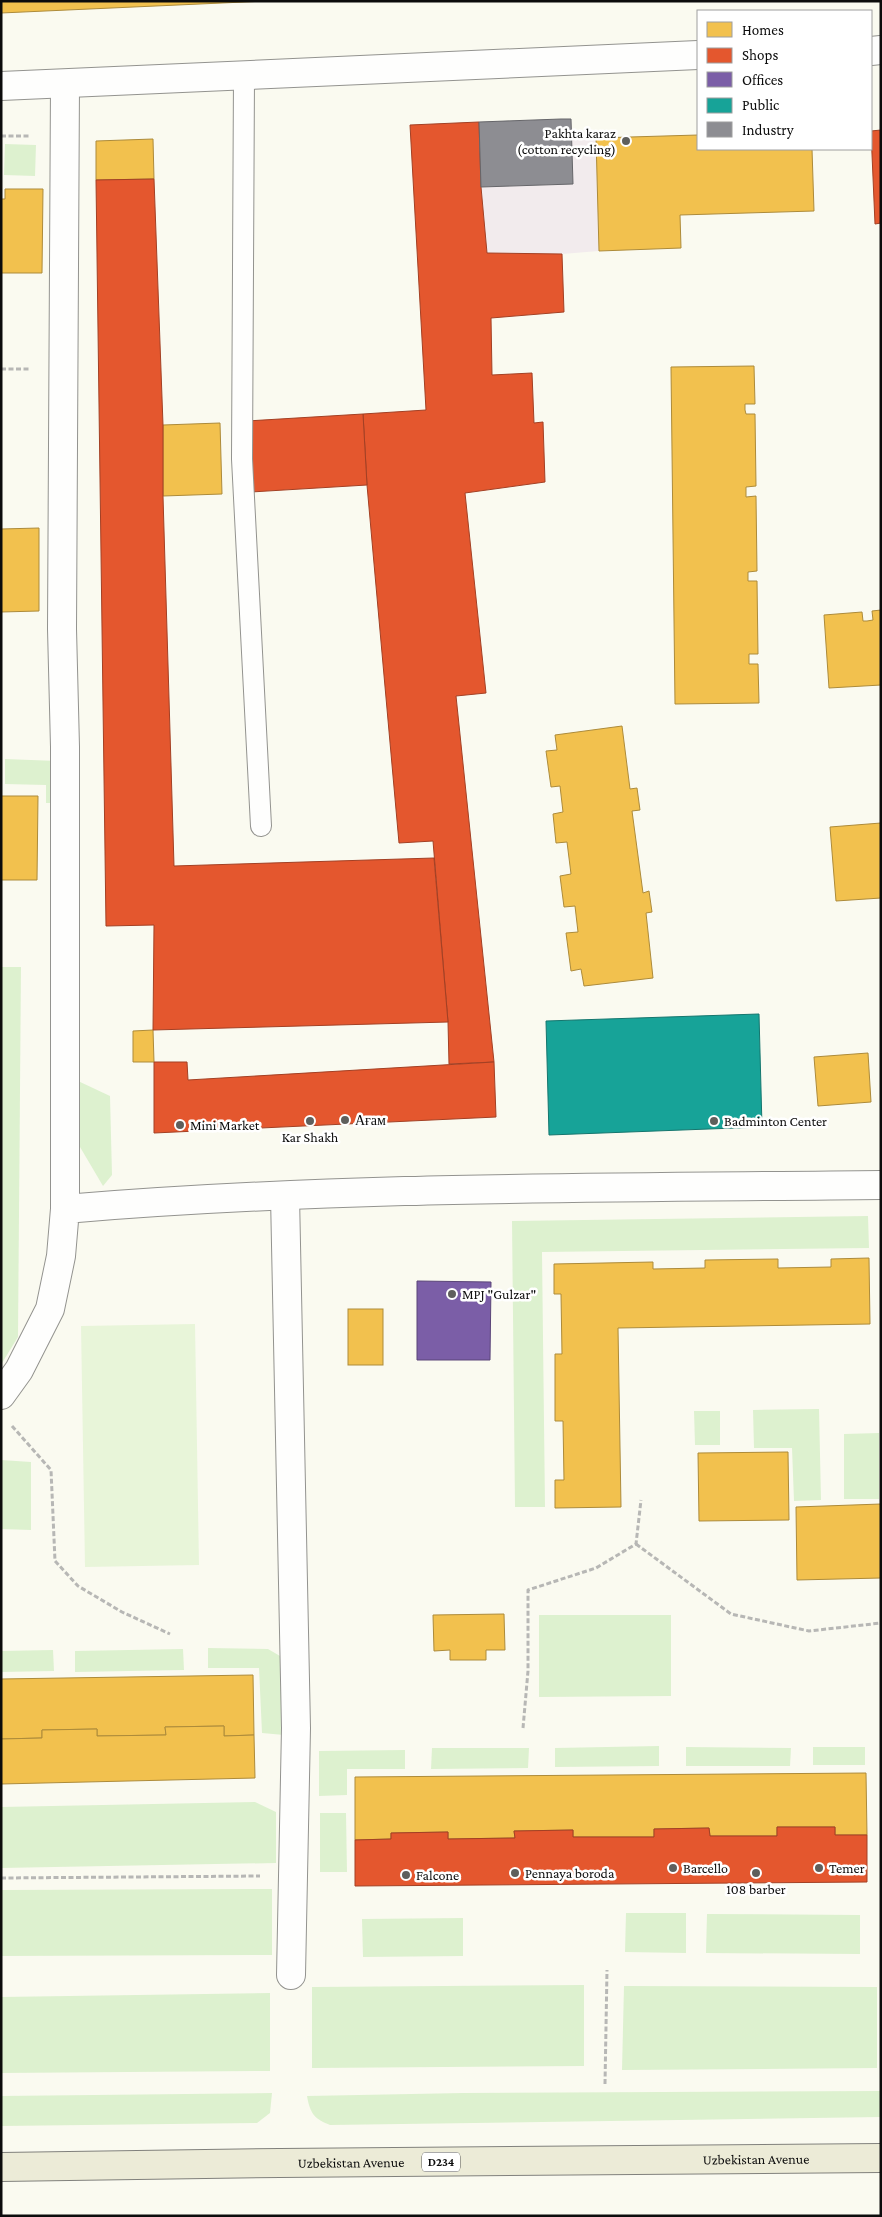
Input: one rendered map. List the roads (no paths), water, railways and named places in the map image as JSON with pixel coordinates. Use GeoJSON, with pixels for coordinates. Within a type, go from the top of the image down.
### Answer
{"type":"FeatureCollection","features":[{"type":"Feature","properties":{"kind":"main road","name":"Uzbekistan Avenue"},"geometry":{"type":"LineString","coordinates":[[1,2167],[280,2162],[881,2158]]}},
{"type":"Feature","properties":{"kind":"street"},"geometry":{"type":"LineString","coordinates":[[1,86],[697,56]]}},
{"type":"Feature","properties":{"kind":"street"},"geometry":{"type":"LineString","coordinates":[[4,1408],[19,1370],[50,1308],[61,1256],[65,1209],[65,747],[62,629],[65,84]]}},
{"type":"Feature","properties":{"kind":"street"},"geometry":{"type":"LineString","coordinates":[[65,1209],[285,1196],[456,1190],[881,1185]]}},
{"type":"Feature","properties":{"kind":"street"},"geometry":{"type":"LineString","coordinates":[[285,1196],[296,1728],[292,1975]]}},
{"type":"Feature","properties":{"kind":"lane"},"geometry":{"type":"LineString","coordinates":[[244,76],[242,459],[261,826]]}},
{"type":"Feature","properties":{"kind":"place","name":"Pakhta karaz (cotton recycling)"},"geometry":{"type":"Point","coordinates":[626,141]}},
{"type":"Feature","properties":{"kind":"place","name":"Ағам"},"geometry":{"type":"Point","coordinates":[345,1120]}},
{"type":"Feature","properties":{"kind":"place","name":"Kar Shakh"},"geometry":{"type":"Point","coordinates":[310,1121]}},
{"type":"Feature","properties":{"kind":"place","name":"Badminton Center"},"geometry":{"type":"Point","coordinates":[714,1121]}},
{"type":"Feature","properties":{"kind":"place","name":"Mini Market"},"geometry":{"type":"Point","coordinates":[180,1125]}},
{"type":"Feature","properties":{"kind":"place","name":"MPJ \"Gulzar\""},"geometry":{"type":"Point","coordinates":[452,1294]}},
{"type":"Feature","properties":{"kind":"place","name":"Barcello"},"geometry":{"type":"Point","coordinates":[673,1868]}},
{"type":"Feature","properties":{"kind":"place","name":"Temer"},"geometry":{"type":"Point","coordinates":[819,1868]}},
{"type":"Feature","properties":{"kind":"place","name":"Pennaya boroda"},"geometry":{"type":"Point","coordinates":[515,1873]}},
{"type":"Feature","properties":{"kind":"place","name":"108 barber"},"geometry":{"type":"Point","coordinates":[756,1873]}},
{"type":"Feature","properties":{"kind":"place","name":"Falcone"},"geometry":{"type":"Point","coordinates":[406,1875]}}]}
